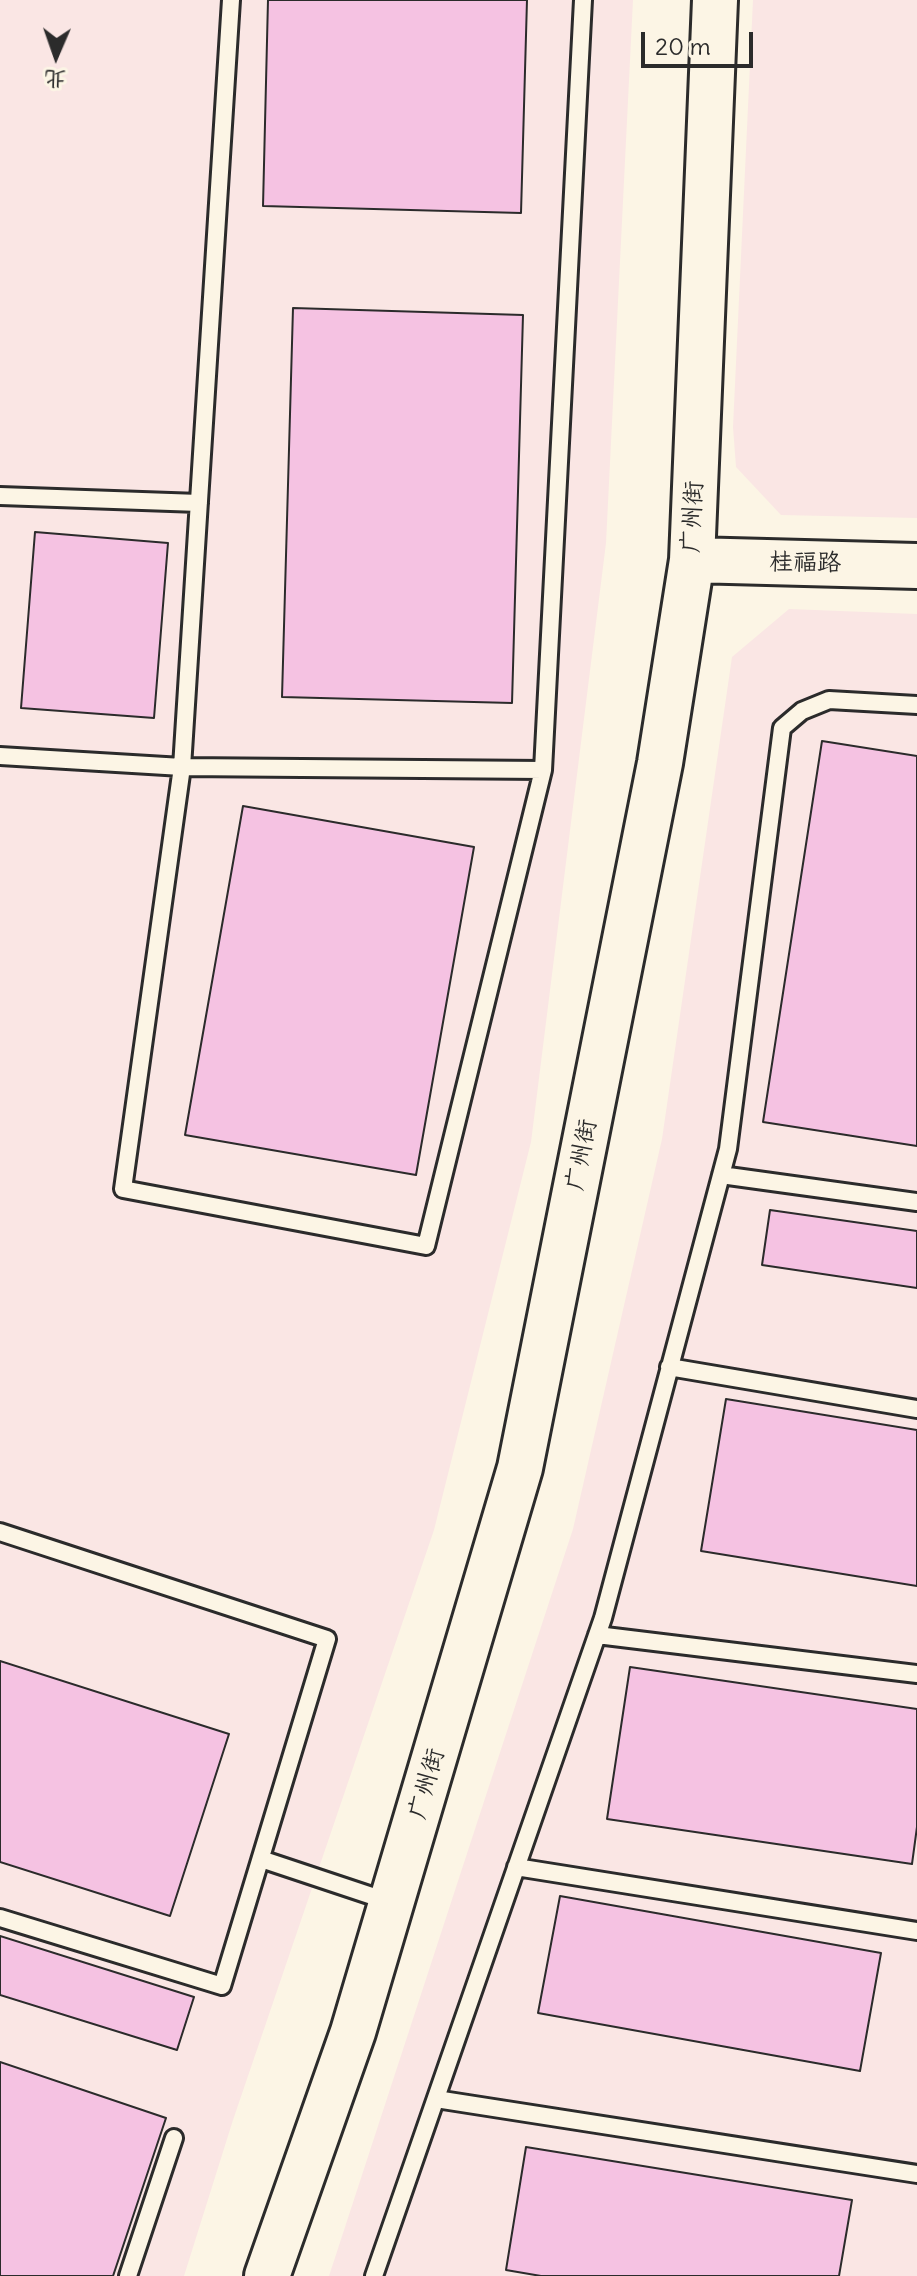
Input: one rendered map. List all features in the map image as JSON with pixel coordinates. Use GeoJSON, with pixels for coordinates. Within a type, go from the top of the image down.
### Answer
{"type":"FeatureCollection","features":[{"type":"Feature","properties":{"kind":"street","name":"广州街"},"geometry":{"type":"LineString","coordinates":[[267,2276],[353,2032],[520,1468],[660,763],[692,560],[715,0]]}},
{"type":"Feature","properties":{"kind":"street","name":"桂福路"},"geometry":{"type":"LineString","coordinates":[[692,560],[917,566]]}},
{"type":"Feature","properties":{"kind":"lane"},"geometry":{"type":"LineString","coordinates":[[231,0],[182,767],[123,1189],[426,1246],[543,770],[583,0]]}},
{"type":"Feature","properties":{"kind":"lane"},"geometry":{"type":"LineString","coordinates":[[0,496],[199,503]]}},
{"type":"Feature","properties":{"kind":"lane"},"geometry":{"type":"LineString","coordinates":[[374,2276],[597,1635],[728,1149],[782,728],[802,711],[829,700],[917,705]]}},
{"type":"Feature","properties":{"kind":"lane"},"geometry":{"type":"LineString","coordinates":[[0,756],[182,767],[543,770]]}},
{"type":"Feature","properties":{"kind":"lane"},"geometry":{"type":"LineString","coordinates":[[721,1175],[917,1202]]}},
{"type":"Feature","properties":{"kind":"lane"},"geometry":{"type":"LineString","coordinates":[[669,1367],[917,1409]]}},
{"type":"Feature","properties":{"kind":"lane"},"geometry":{"type":"LineString","coordinates":[[0,1532],[327,1639],[222,1986],[0,1918]]}},
{"type":"Feature","properties":{"kind":"lane"},"geometry":{"type":"LineString","coordinates":[[597,1635],[917,1674]]}},
{"type":"Feature","properties":{"kind":"lane"},"geometry":{"type":"LineString","coordinates":[[261,1859],[392,1902]]}},
{"type":"Feature","properties":{"kind":"lane"},"geometry":{"type":"LineString","coordinates":[[516,1867],[917,1931]]}},
{"type":"Feature","properties":{"kind":"lane"},"geometry":{"type":"LineString","coordinates":[[436,2099],[917,2174]]}},
{"type":"Feature","properties":{"kind":"lane"},"geometry":{"type":"LineString","coordinates":[[128,2276],[174,2138]]}},
{"type":"Feature","properties":{"kind":"shaded area"},"geometry":{"type":"Polygon","coordinates":[[[0,0],[633,0],[606,543],[531,1142],[434,1530],[233,2120],[184,2276],[0,2276],[0,0]]]}},
{"type":"Feature","properties":{"kind":"shaded area"},"geometry":{"type":"Polygon","coordinates":[[[753,0],[917,0],[917,518],[781,515],[736,467],[733,427],[753,0]]]}},
{"type":"Feature","properties":{"kind":"shaded area"},"geometry":{"type":"Polygon","coordinates":[[[789,609],[917,614],[917,2276],[329,2276],[573,1529],[662,1139],[732,657],[789,609]]]}},
{"type":"Feature","properties":{"kind":"building"},"geometry":{"type":"Polygon","coordinates":[[[268,0],[527,0],[521,213],[263,206],[268,0]]]}},
{"type":"Feature","properties":{"kind":"building"},"geometry":{"type":"Polygon","coordinates":[[[293,308],[523,315],[512,703],[282,697],[293,308]]]}},
{"type":"Feature","properties":{"kind":"building"},"geometry":{"type":"Polygon","coordinates":[[[35,532],[168,543],[154,718],[21,708],[35,532]]]}},
{"type":"Feature","properties":{"kind":"building"},"geometry":{"type":"Polygon","coordinates":[[[822,741],[917,756],[917,1146],[763,1122],[822,741]]]}},
{"type":"Feature","properties":{"kind":"building"},"geometry":{"type":"Polygon","coordinates":[[[243,806],[474,847],[416,1175],[185,1135],[243,806]]]}},
{"type":"Feature","properties":{"kind":"building"},"geometry":{"type":"Polygon","coordinates":[[[770,1210],[917,1231],[917,1288],[762,1265],[770,1210]]]}},
{"type":"Feature","properties":{"kind":"building"},"geometry":{"type":"Polygon","coordinates":[[[726,1399],[917,1430],[917,1586],[701,1551],[726,1399]]]}},
{"type":"Feature","properties":{"kind":"building"},"geometry":{"type":"Polygon","coordinates":[[[0,1661],[229,1734],[170,1916],[0,1862],[0,1661]]]}},
{"type":"Feature","properties":{"kind":"building"},"geometry":{"type":"Polygon","coordinates":[[[630,1667],[917,1709],[917,1827],[912,1864],[607,1819],[630,1667]]]}},
{"type":"Feature","properties":{"kind":"building"},"geometry":{"type":"Polygon","coordinates":[[[560,1896],[881,1953],[860,2071],[538,2013],[560,1896]]]}},
{"type":"Feature","properties":{"kind":"building"},"geometry":{"type":"Polygon","coordinates":[[[0,1936],[194,1997],[177,2050],[0,1995],[0,1936]]]}},
{"type":"Feature","properties":{"kind":"building"},"geometry":{"type":"Polygon","coordinates":[[[0,2062],[166,2118],[113,2276],[0,2276],[0,2062]]]}},
{"type":"Feature","properties":{"kind":"building"},"geometry":{"type":"Polygon","coordinates":[[[526,2147],[852,2200],[839,2276],[541,2276],[506,2270],[526,2147]]]}}]}
